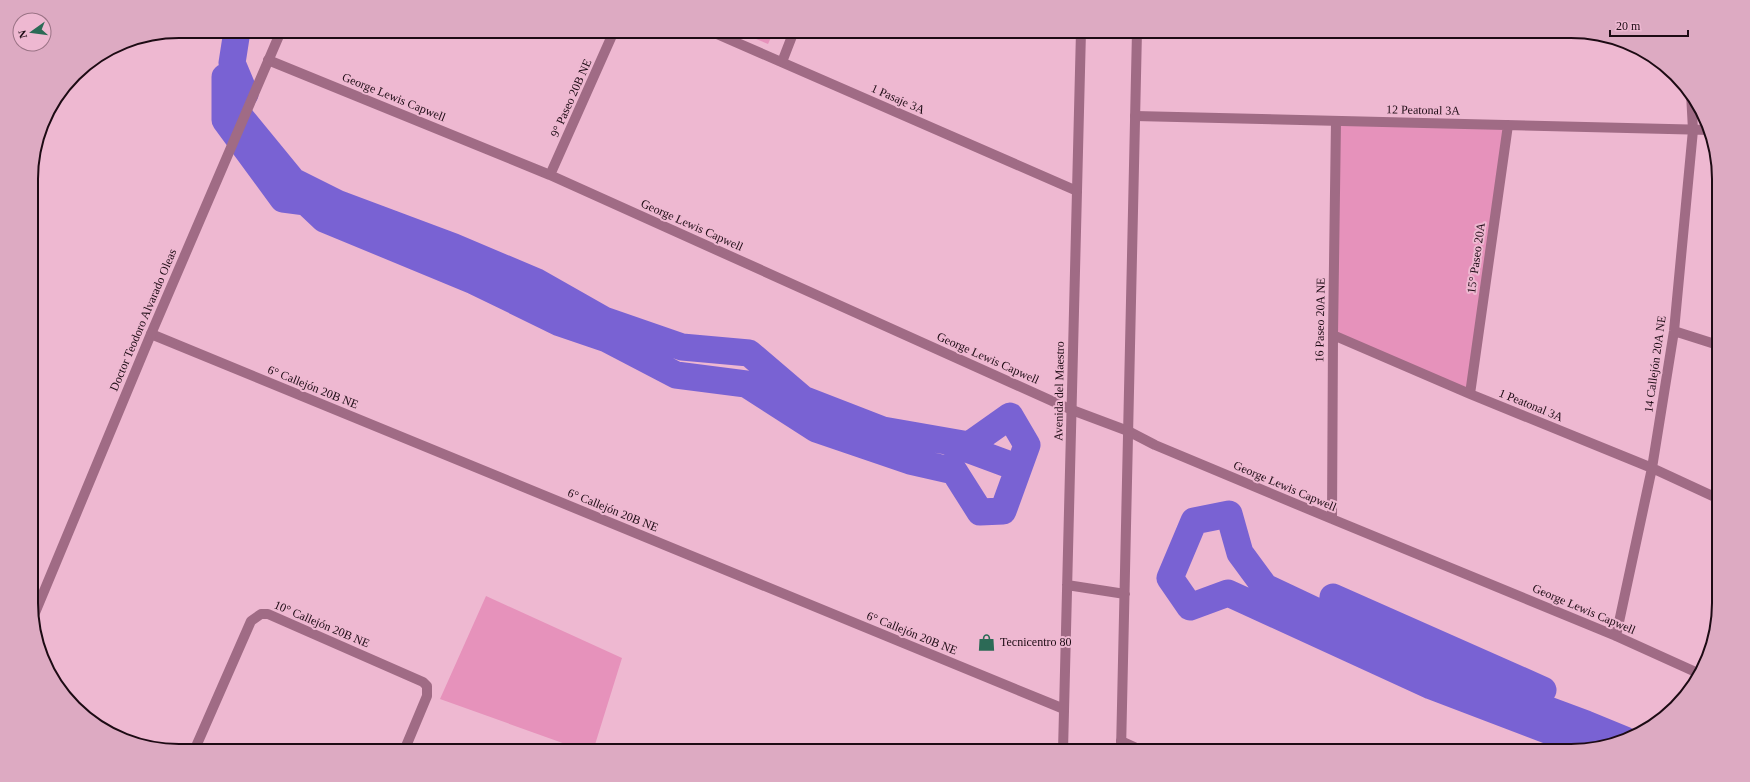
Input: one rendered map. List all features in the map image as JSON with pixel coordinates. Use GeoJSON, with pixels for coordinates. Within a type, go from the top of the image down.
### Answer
{"type":"FeatureCollection","features":[{"type":"Feature","properties":{"kind":"street","name":"Doctor Teodoro Alvarado Oleas"},"geometry":{"type":"LineString","coordinates":[[38,606],[151,334],[278,38]]}},
{"type":"Feature","properties":{"kind":"street","name":"9° Paseo 20B NE"},"geometry":{"type":"LineString","coordinates":[[550,175],[611,38]]}},
{"type":"Feature","properties":{"kind":"street","name":"1 Pasaje 3A"},"geometry":{"type":"LineString","coordinates":[[726,38],[1077,191]]}},
{"type":"Feature","properties":{"kind":"street"},"geometry":{"type":"LineString","coordinates":[[782,62],[791,38]]}},
{"type":"Feature","properties":{"kind":"street","name":"Avenida del Maestro"},"geometry":{"type":"LineString","coordinates":[[1064,744],[1081,38]]}},
{"type":"Feature","properties":{"kind":"street"},"geometry":{"type":"LineString","coordinates":[[1121,744],[1137,38]]}},
{"type":"Feature","properties":{"kind":"street","name":"George Lewis Capwell"},"geometry":{"type":"LineString","coordinates":[[268,60],[550,175],[1072,410],[1128,431],[1163,448],[1332,520],[1616,636],[1694,671]]}},
{"type":"Feature","properties":{"kind":"street","name":"14 Callejón 20A NE"},"geometry":{"type":"LineString","coordinates":[[1616,636],[1652,468],[1674,331],[1693,130],[1692,107]]}},
{"type":"Feature","properties":{"kind":"street","name":"12 Peatonal 3A"},"geometry":{"type":"LineString","coordinates":[[1135,116],[1703,130]]}},
{"type":"Feature","properties":{"kind":"street","name":"16 Paseo 20A NE"},"geometry":{"type":"LineString","coordinates":[[1332,520],[1336,121]]}},
{"type":"Feature","properties":{"kind":"street","name":"15° Paseo 20A"},"geometry":{"type":"LineString","coordinates":[[1470,394],[1508,125]]}},
{"type":"Feature","properties":{"kind":"street"},"geometry":{"type":"LineString","coordinates":[[1674,331],[1712,343]]}},
{"type":"Feature","properties":{"kind":"street","name":"6° Callejón 20B NE"},"geometry":{"type":"LineString","coordinates":[[151,334],[1064,710]]}},
{"type":"Feature","properties":{"kind":"street","name":"1 Peatonal 3A"},"geometry":{"type":"LineString","coordinates":[[1333,334],[1470,394],[1652,468],[1712,496]]}},
{"type":"Feature","properties":{"kind":"street"},"geometry":{"type":"LineString","coordinates":[[1067,585],[1125,594]]}},
{"type":"Feature","properties":{"kind":"street","name":"10° Callejón 20B NE"},"geometry":{"type":"LineString","coordinates":[[197,744],[251,621],[261,614],[268,614],[423,682],[426,686],[427,696],[407,744]]}},
{"type":"Feature","properties":{"kind":"shaded area"},"geometry":{"type":"Polygon","coordinates":[[[754,38],[771,38],[768,44],[754,38]]]}},
{"type":"Feature","properties":{"kind":"shaded area"},"geometry":{"type":"Polygon","coordinates":[[[1336,121],[1508,125],[1470,394],[1333,335],[1336,121]]]}},
{"type":"Feature","properties":{"kind":"shaded area"},"geometry":{"type":"Polygon","coordinates":[[[486,596],[622,658],[595,744],[565,744],[440,699],[486,596]]]}},
{"type":"Feature","properties":{"kind":"waterway"},"geometry":{"type":"LineString","coordinates":[[236,38],[232,63],[245,94]]}},
{"type":"Feature","properties":{"kind":"waterway"},"geometry":{"type":"LineString","coordinates":[[225,77],[238,114],[293,181],[339,204],[454,247],[537,282],[604,320],[682,347],[749,353],[803,399],[883,430],[969,445],[1010,416],[1027,445],[1003,511],[980,512],[954,471],[910,461],[816,429],[746,384],[676,375],[607,339],[560,323],[474,281],[324,219],[306,202],[283,199],[225,120],[225,77]]}},
{"type":"Feature","properties":{"kind":"waterway"},"geometry":{"type":"LineString","coordinates":[[951,443],[1005,463]]}},
{"type":"Feature","properties":{"kind":"waterway"},"geometry":{"type":"LineString","coordinates":[[1583,744],[1431,686],[1228,593],[1190,607],[1170,578],[1194,521],[1229,514],[1240,553],[1265,587],[1441,670],[1617,737]]}},
{"type":"Feature","properties":{"kind":"waterway"},"geometry":{"type":"LineString","coordinates":[[1333,597],[1543,690]]}},
{"type":"Feature","properties":{"kind":"place","name":"Tecnicentro 80"},"geometry":{"type":"Point","coordinates":[987,642]}}]}
